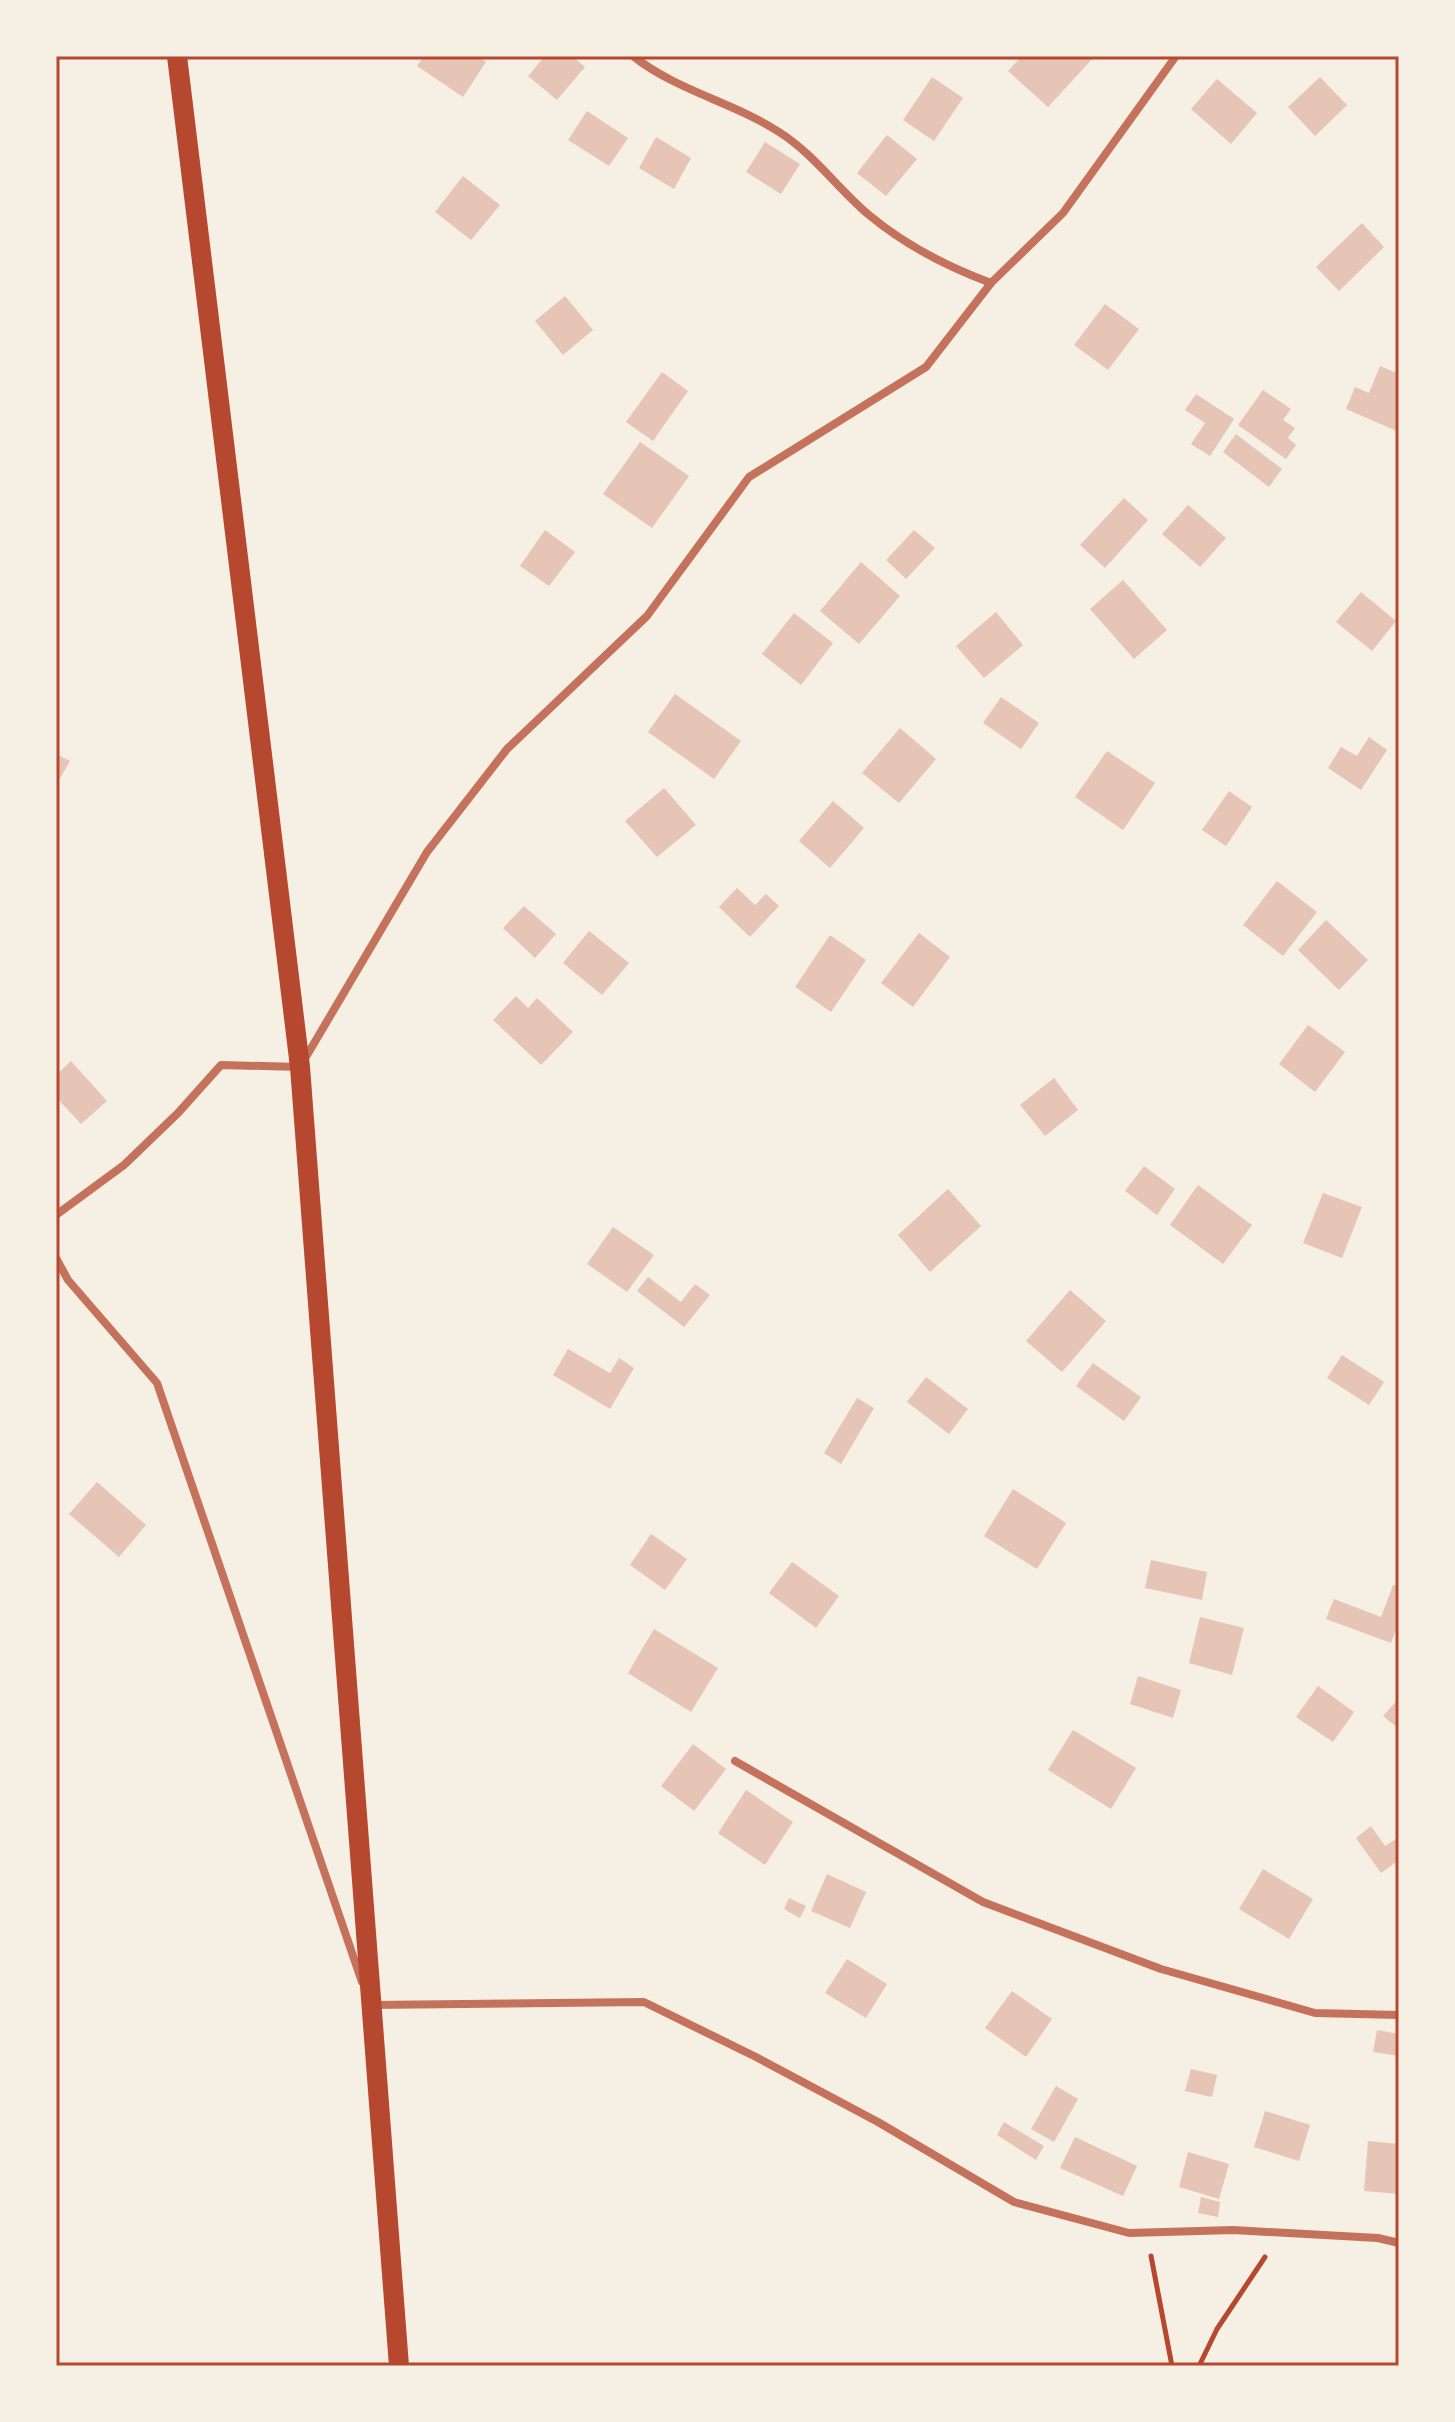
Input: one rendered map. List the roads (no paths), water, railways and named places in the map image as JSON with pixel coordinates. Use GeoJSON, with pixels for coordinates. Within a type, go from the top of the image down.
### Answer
{"type":"FeatureCollection","features":[{"type":"Feature","properties":{"kind":"main road"},"geometry":{"type":"LineString","coordinates":[[177,56],[300,1067],[399,2366]]}},
{"type":"Feature","properties":{"kind":"street"},"geometry":{"type":"LineString","coordinates":[[633,56],[654,73],[779,131],[871,216],[905,241],[953,269],[991,283]]}},
{"type":"Feature","properties":{"kind":"street"},"geometry":{"type":"LineString","coordinates":[[56,1215],[124,1165],[178,1113],[221,1065],[300,1067],[427,852],[507,749],[647,616],[749,477],[926,367],[991,283],[1063,213],[1176,56]]}},
{"type":"Feature","properties":{"kind":"street"},"geometry":{"type":"LineString","coordinates":[[56,1258],[68,1280],[157,1383],[370,2005],[644,2002],[878,2122],[1014,2202],[1129,2233],[1233,2230],[1378,2238],[1399,2243]]}},
{"type":"Feature","properties":{"kind":"street"},"geometry":{"type":"LineString","coordinates":[[735,1761],[983,1902],[1161,1969],[1315,2013],[1399,2015]]}}]}
